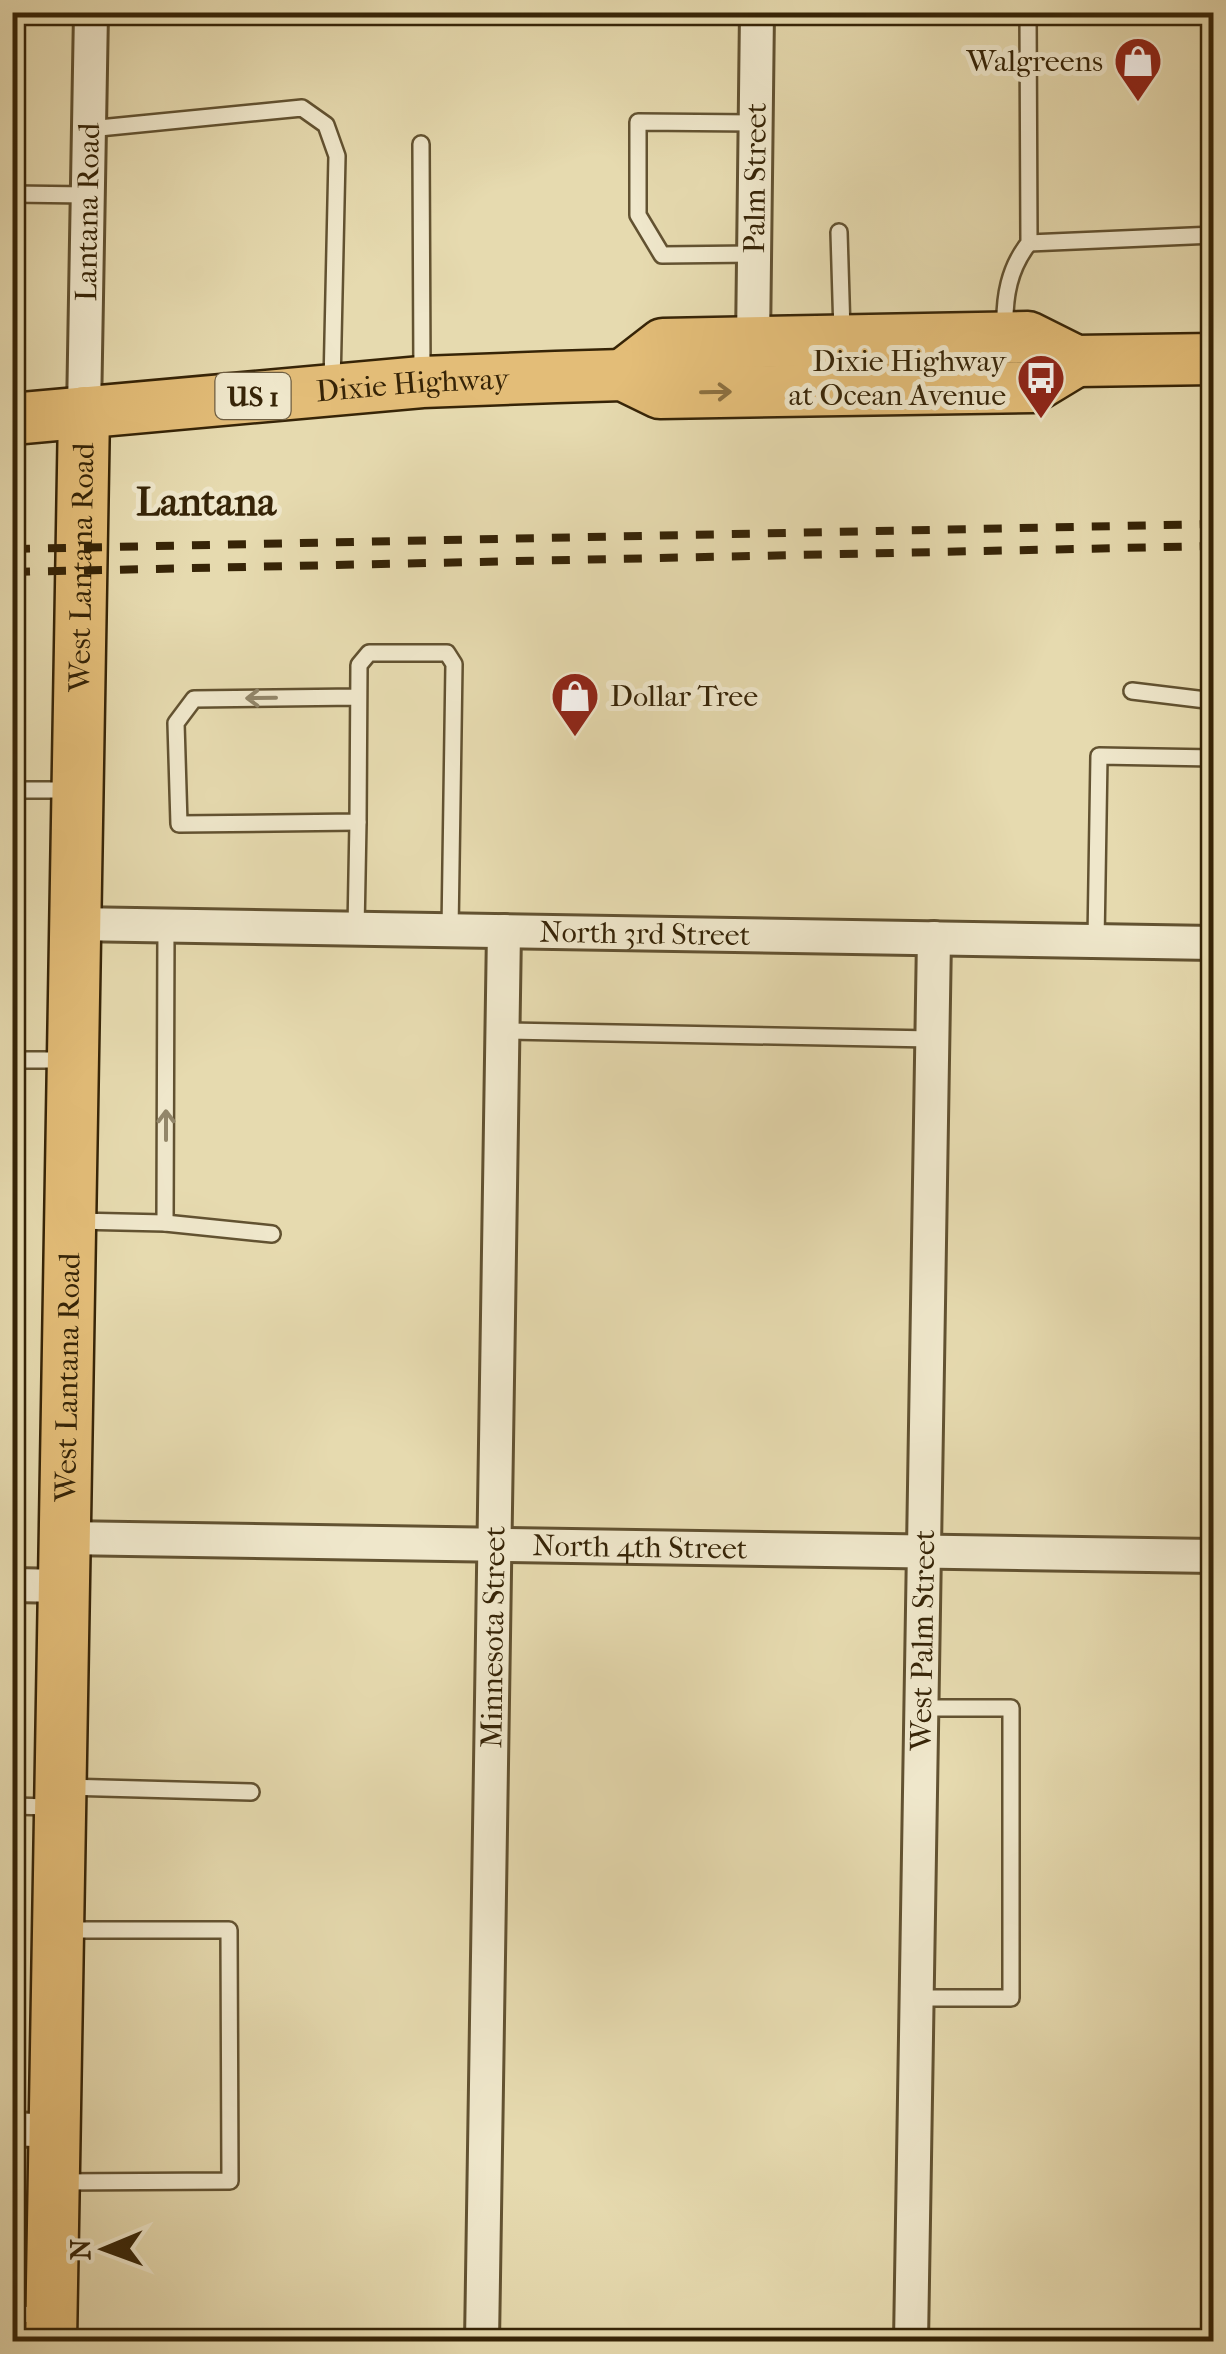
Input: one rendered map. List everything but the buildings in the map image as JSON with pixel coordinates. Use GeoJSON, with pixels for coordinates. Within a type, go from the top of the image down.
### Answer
{"type":"FeatureCollection","features":[{"type":"Feature","properties":{"kind":"main road"},"geometry":{"type":"LineString","coordinates":[[623,375],[663,344],[1028,338],[1076,361],[1214,359]]}},
{"type":"Feature","properties":{"kind":"main road","name":"Dixie Highway"},"geometry":{"type":"LineString","coordinates":[[84,412],[422,382],[623,375],[660,393],[1033,387],[1076,361]]}},
{"type":"Feature","properties":{"kind":"main road","name":"US 1"},"geometry":{"type":"LineString","coordinates":[[12,418],[84,412]]}},
{"type":"Feature","properties":{"kind":"main road","name":"West Lantana Road"},"geometry":{"type":"LineString","coordinates":[[38,2324],[54,2182],[34,2130],[58,1930],[45,1800],[65,1562],[84,412]]}},
{"type":"Feature","properties":{"kind":"street","name":"Lantana Road"},"geometry":{"type":"LineString","coordinates":[[84,412],[92,12]]}},
{"type":"Feature","properties":{"kind":"street","name":"Palm Street"},"geometry":{"type":"LineString","coordinates":[[753,343],[757,12]]}},
{"type":"Feature","properties":{"kind":"street","name":"North 3rd Street"},"geometry":{"type":"LineString","coordinates":[[76,924],[1214,942]]}},
{"type":"Feature","properties":{"kind":"street","name":"Minnesota Street"},"geometry":{"type":"LineString","coordinates":[[482,2342],[504,931]]}},
{"type":"Feature","properties":{"kind":"street","name":"West Palm Street"},"geometry":{"type":"LineString","coordinates":[[911,2342],[934,938]]}},
{"type":"Feature","properties":{"kind":"street","name":"North 4th Street"},"geometry":{"type":"LineString","coordinates":[[12,1585],[65,1562],[494,1545],[1214,1556]]}},
{"type":"Feature","properties":{"kind":"lane"},"geometry":{"type":"LineString","coordinates":[[1005,338],[1009,280],[1018,257],[1029,243],[1028,12]]}},
{"type":"Feature","properties":{"kind":"lane"},"geometry":{"type":"LineString","coordinates":[[90,129],[302,108],[326,125],[337,156],[332,389]]}},
{"type":"Feature","properties":{"kind":"lane"},"geometry":{"type":"LineString","coordinates":[[754,254],[662,254],[638,216],[638,122],[755,122]]}},
{"type":"Feature","properties":{"kind":"lane"},"geometry":{"type":"LineString","coordinates":[[421,144],[422,382]]}},
{"type":"Feature","properties":{"kind":"lane"},"geometry":{"type":"LineString","coordinates":[[12,219],[13,194],[88,196]]}},
{"type":"Feature","properties":{"kind":"lane"},"geometry":{"type":"LineString","coordinates":[[839,232],[843,341]]}},
{"type":"Feature","properties":{"kind":"lane"},"geometry":{"type":"LineString","coordinates":[[1029,243],[1214,235]]}},
{"type":"Feature","properties":{"kind":"lane"},"geometry":{"type":"LineString","coordinates":[[356,929],[359,664],[369,653],[447,652],[454,664],[450,931]]}},
{"type":"Feature","properties":{"kind":"lane"},"geometry":{"type":"LineString","coordinates":[[1132,691],[1214,701]]}},
{"type":"Feature","properties":{"kind":"lane"},"geometry":{"type":"LineString","coordinates":[[358,697],[194,698],[176,724],[178,824],[358,822]]}},
{"type":"Feature","properties":{"kind":"lane"},"geometry":{"type":"LineString","coordinates":[[1096,940],[1099,756],[1214,758]]}},
{"type":"Feature","properties":{"kind":"lane"},"geometry":{"type":"LineString","coordinates":[[12,790],[78,790]]}},
{"type":"Feature","properties":{"kind":"lane"},"geometry":{"type":"LineString","coordinates":[[166,926],[166,1222]]}},
{"type":"Feature","properties":{"kind":"lane"},"geometry":{"type":"LineString","coordinates":[[502,1031],[932,1039]]}},
{"type":"Feature","properties":{"kind":"lane"},"geometry":{"type":"LineString","coordinates":[[12,1060],[73,1060]]}},
{"type":"Feature","properties":{"kind":"lane"},"geometry":{"type":"LineString","coordinates":[[70,1221],[166,1222],[272,1234]]}},
{"type":"Feature","properties":{"kind":"lane"},"geometry":{"type":"LineString","coordinates":[[916,1998],[1011,1998],[1010,1708],[921,1708]]}},
{"type":"Feature","properties":{"kind":"lane"},"geometry":{"type":"LineString","coordinates":[[45,1800],[251,1792]]}},
{"type":"Feature","properties":{"kind":"lane"},"geometry":{"type":"LineString","coordinates":[[54,2182],[230,2181],[229,1930],[58,1930]]}},
{"type":"Feature","properties":{"kind":"railway"},"geometry":{"type":"LineString","coordinates":[[12,549],[1214,524]]}},
{"type":"Feature","properties":{"kind":"railway"},"geometry":{"type":"LineString","coordinates":[[12,572],[1214,546]]}},
{"type":"Feature","properties":{"kind":"place","name":"Walgreens"},"geometry":{"type":"Point","coordinates":[1138,104]}},
{"type":"Feature","properties":{"kind":"place","name":"Dixie Highway at Ocean Avenue"},"geometry":{"type":"Point","coordinates":[1041,420]}},
{"type":"Feature","properties":{"kind":"place","name":"Dollar Tree"},"geometry":{"type":"Point","coordinates":[575,738]}},
{"type":"Feature","properties":{"kind":"district","name":"Lantana"},"geometry":{"type":"Point","coordinates":[206,501]}}]}
